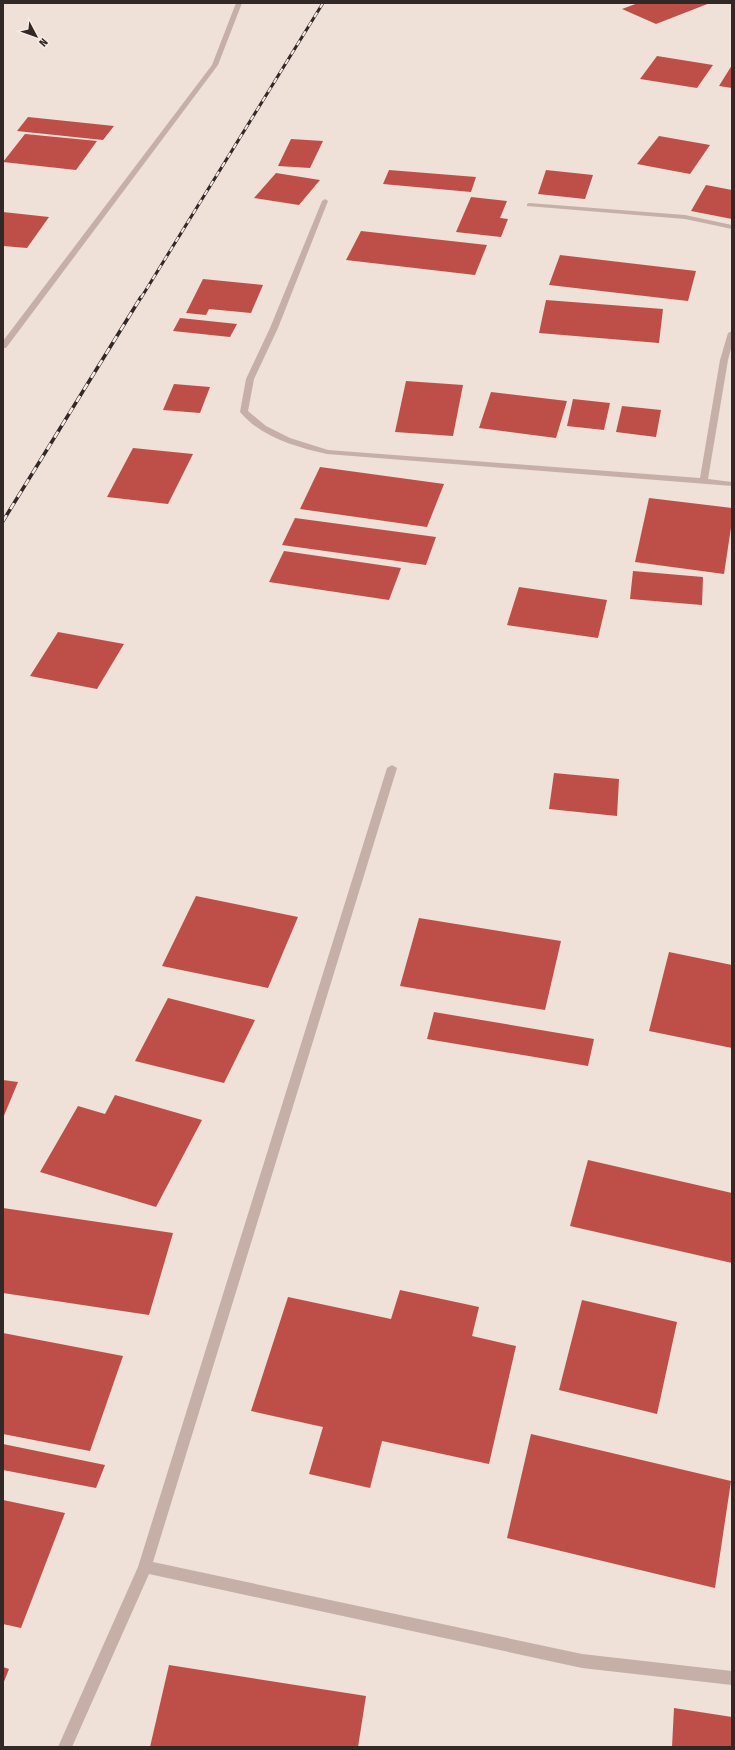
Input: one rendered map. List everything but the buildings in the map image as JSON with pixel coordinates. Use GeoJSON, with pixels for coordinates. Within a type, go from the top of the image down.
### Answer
{"type":"FeatureCollection","features":[{"type":"Feature","properties":{"kind":"street"},"geometry":{"type":"LineString","coordinates":[[3,346],[215,65],[239,3]]}},
{"type":"Feature","properties":{"kind":"street"},"geometry":{"type":"LineString","coordinates":[[325,201],[274,328],[250,379],[244,412],[263,428],[287,440],[327,452],[732,484]]}},
{"type":"Feature","properties":{"kind":"street"},"geometry":{"type":"LineString","coordinates":[[529,205],[685,218],[732,226]]}},
{"type":"Feature","properties":{"kind":"street"},"geometry":{"type":"LineString","coordinates":[[704,481],[724,360],[732,333]]}},
{"type":"Feature","properties":{"kind":"street"},"geometry":{"type":"LineString","coordinates":[[65,1747],[145,1568],[392,768]]}},
{"type":"Feature","properties":{"kind":"street"},"geometry":{"type":"LineString","coordinates":[[145,1568],[582,1661],[732,1678]]}},
{"type":"Feature","properties":{"kind":"railway"},"geometry":{"type":"LineString","coordinates":[[141,298],[323,3]]}},
{"type":"Feature","properties":{"kind":"railway"},"geometry":{"type":"LineString","coordinates":[[3,521],[141,297]]}}]}
